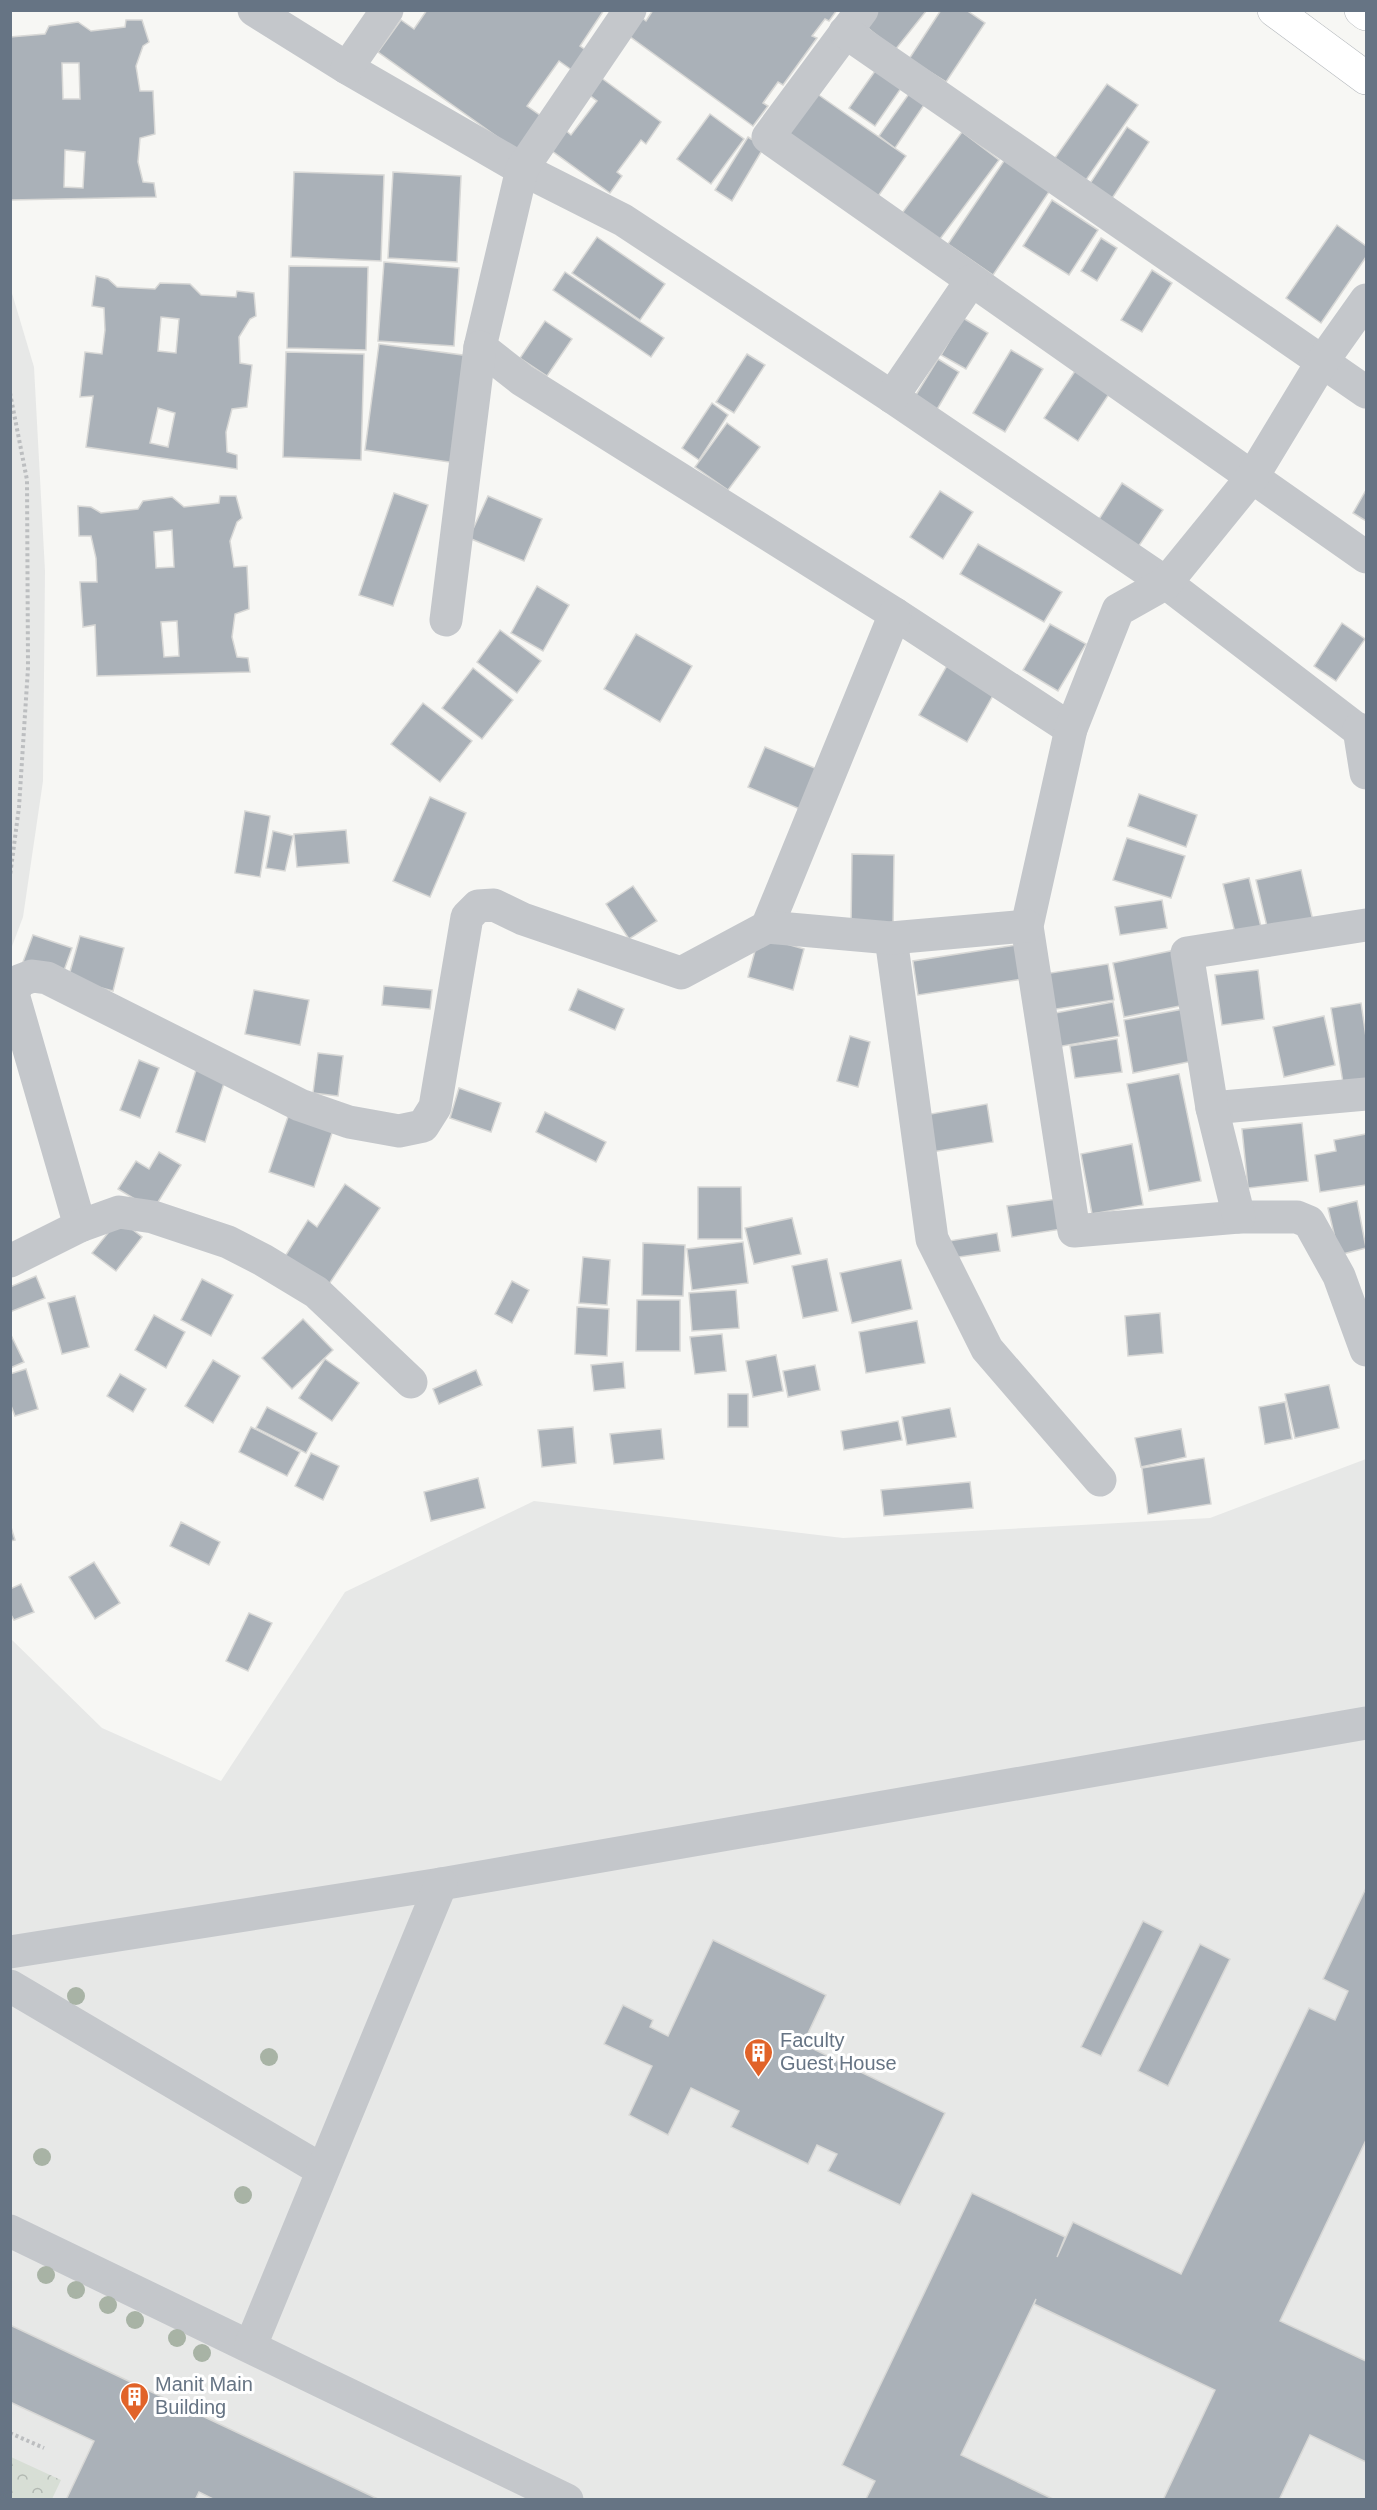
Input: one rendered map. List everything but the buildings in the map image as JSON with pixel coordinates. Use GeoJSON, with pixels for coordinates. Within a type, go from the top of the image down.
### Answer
{"type":"FeatureCollection","features":[{"type":"Feature","properties":{"kind":"main road"},"geometry":{"type":"LineString","coordinates":[[1274,10],[1366,78]]}},
{"type":"Feature","properties":{"kind":"main road"},"geometry":{"type":"LineString","coordinates":[[1361,10],[1366,14]]}},
{"type":"Feature","properties":{"kind":"street"},"geometry":{"type":"LineString","coordinates":[[254,10],[347,68],[522,170],[623,220],[892,397],[1166,583],[1363,732],[1366,772]]}},
{"type":"Feature","properties":{"kind":"street"},"geometry":{"type":"LineString","coordinates":[[347,68],[387,10]]}},
{"type":"Feature","properties":{"kind":"street"},"geometry":{"type":"LineString","coordinates":[[446,620],[480,347],[522,170],[630,10]]}},
{"type":"Feature","properties":{"kind":"street"},"geometry":{"type":"LineString","coordinates":[[1366,392],[853,21],[768,137],[1366,557]]}},
{"type":"Feature","properties":{"kind":"street"},"geometry":{"type":"LineString","coordinates":[[892,397],[971,281]]}},
{"type":"Feature","properties":{"kind":"street"},"geometry":{"type":"LineString","coordinates":[[1366,300],[1322,362],[1252,476],[1166,583],[1118,610],[1071,729],[1027,926],[1074,1231],[1239,1217],[1297,1217],[1309,1221],[1339,1276],[1366,1350]]}},
{"type":"Feature","properties":{"kind":"street"},"geometry":{"type":"LineString","coordinates":[[480,347],[522,380],[1071,729]]}},
{"type":"Feature","properties":{"kind":"street"},"geometry":{"type":"LineString","coordinates":[[767,927],[895,615]]}},
{"type":"Feature","properties":{"kind":"street"},"geometry":{"type":"LineString","coordinates":[[80,1226],[13,994],[19,981],[32,975],[47,978],[201,1054],[247,1081],[300,1105],[349,1122],[399,1131],[423,1126],[435,1107],[467,917],[478,906],[494,905],[523,919],[681,973],[767,927],[891,938],[1027,926]]}},
{"type":"Feature","properties":{"kind":"street"},"geometry":{"type":"LineString","coordinates":[[1239,1217],[1212,1108],[1187,953],[1366,925]]}},
{"type":"Feature","properties":{"kind":"street"},"geometry":{"type":"LineString","coordinates":[[891,938],[932,1239],[987,1349],[1100,1480]]}},
{"type":"Feature","properties":{"kind":"street"},"geometry":{"type":"LineString","coordinates":[[1212,1108],[1366,1094]]}},
{"type":"Feature","properties":{"kind":"street"},"geometry":{"type":"LineString","coordinates":[[10,1261],[80,1226],[119,1212],[153,1217],[228,1242],[316,1292],[411,1382]]}},
{"type":"Feature","properties":{"kind":"street"},"geometry":{"type":"LineString","coordinates":[[10,1952],[441,1884],[1366,1723]]}},
{"type":"Feature","properties":{"kind":"street"},"geometry":{"type":"LineString","coordinates":[[251,2345],[441,1884]]}},
{"type":"Feature","properties":{"kind":"street"},"geometry":{"type":"LineString","coordinates":[[10,1986],[322,2170]]}},
{"type":"Feature","properties":{"kind":"street"},"geometry":{"type":"LineString","coordinates":[[10,2231],[567,2499]]}},
{"type":"Feature","properties":{"kind":"path"},"geometry":{"type":"LineString","coordinates":[[10,393],[27,480],[28,669],[19,807],[10,876]]}},
{"type":"Feature","properties":{"kind":"path"},"geometry":{"type":"LineString","coordinates":[[10,2433],[44,2448]]}},
{"type":"Feature","properties":{"kind":"shaded area"},"geometry":{"type":"Polygon","coordinates":[[[11,290],[34,367],[45,571],[43,781],[23,917],[11,949],[11,290]]]}},
{"type":"Feature","properties":{"kind":"shaded area"},"geometry":{"type":"Polygon","coordinates":[[[1366,1459],[1366,2499],[11,2499],[10,1638],[102,1728],[221,1781],[345,1592],[534,1501],[843,1538],[1210,1518],[1366,1459]]]}},
{"type":"Feature","properties":{"kind":"green space"},"geometry":{"type":"Polygon","coordinates":[[[11,2457],[61,2480],[52,2499],[11,2499],[11,2457]]]}},
{"type":"Feature","properties":{"kind":"place","name":"Faculty Guest House"},"geometry":{"type":"Point","coordinates":[759,2078]}},
{"type":"Feature","properties":{"kind":"place","name":"Manit Main Building"},"geometry":{"type":"Point","coordinates":[134,2422]}}]}
